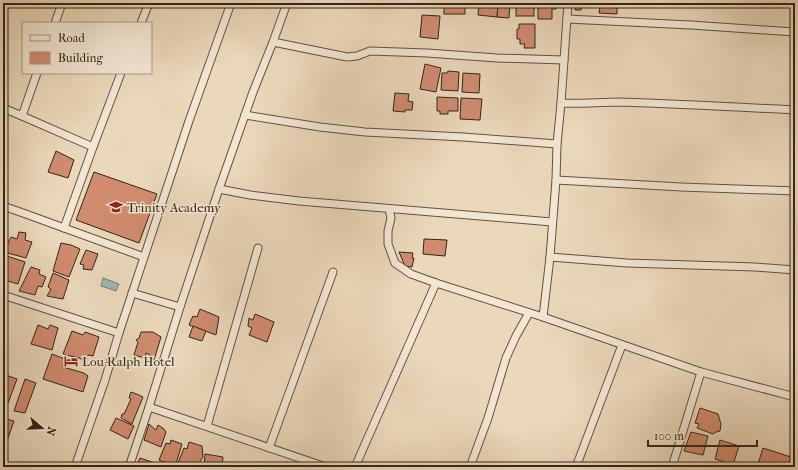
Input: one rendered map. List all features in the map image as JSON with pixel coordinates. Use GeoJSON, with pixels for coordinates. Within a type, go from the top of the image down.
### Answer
{"type":"FeatureCollection","features":[{"type":"Feature","properties":{"kind":"street"},"geometry":{"type":"LineString","coordinates":[[55,22],[62,3]]}},
{"type":"Feature","properties":{"kind":"street"},"geometry":{"type":"LineString","coordinates":[[141,22],[148,3]]}},
{"type":"Feature","properties":{"kind":"street"},"geometry":{"type":"LineString","coordinates":[[75,467],[105,380],[189,121],[231,3]]}},
{"type":"Feature","properties":{"kind":"street"},"geometry":{"type":"LineString","coordinates":[[129,467],[219,189],[253,92],[274,42],[287,3]]}},
{"type":"Feature","properties":{"kind":"street"},"geometry":{"type":"LineString","coordinates":[[543,317],[550,258],[568,3]]}},
{"type":"Feature","properties":{"kind":"street"},"geometry":{"type":"LineString","coordinates":[[567,19],[795,32]]}},
{"type":"Feature","properties":{"kind":"street"},"geometry":{"type":"LineString","coordinates":[[274,42],[347,57],[356,56],[370,51],[564,60]]}},
{"type":"Feature","properties":{"kind":"street"},"geometry":{"type":"LineString","coordinates":[[22,116],[37,74]]}},
{"type":"Feature","properties":{"kind":"street"},"geometry":{"type":"LineString","coordinates":[[64,228],[121,74]]}},
{"type":"Feature","properties":{"kind":"street"},"geometry":{"type":"LineString","coordinates":[[561,103],[576,104],[618,102],[795,110]]}},
{"type":"Feature","properties":{"kind":"street"},"geometry":{"type":"LineString","coordinates":[[3,108],[93,147]]}},
{"type":"Feature","properties":{"kind":"street"},"geometry":{"type":"LineString","coordinates":[[245,115],[320,127],[365,132],[557,144]]}},
{"type":"Feature","properties":{"kind":"street"},"geometry":{"type":"LineString","coordinates":[[556,180],[681,187],[795,191]]}},
{"type":"Feature","properties":{"kind":"street"},"geometry":{"type":"LineString","coordinates":[[219,189],[299,201],[552,222]]}},
{"type":"Feature","properties":{"kind":"street"},"geometry":{"type":"LineString","coordinates":[[3,206],[144,257]]}},
{"type":"Feature","properties":{"kind":"street"},"geometry":{"type":"LineString","coordinates":[[389,209],[391,218],[388,230],[388,244],[395,263],[411,274],[543,317],[701,372],[795,397]]}},
{"type":"Feature","properties":{"kind":"street"},"geometry":{"type":"LineString","coordinates":[[207,426],[258,248]]}},
{"type":"Feature","properties":{"kind":"street"},"geometry":{"type":"LineString","coordinates":[[550,258],[627,263],[755,267],[795,270]]}},
{"type":"Feature","properties":{"kind":"street"},"geometry":{"type":"LineString","coordinates":[[269,448],[333,272]]}},
{"type":"Feature","properties":{"kind":"street"},"geometry":{"type":"LineString","coordinates":[[355,467],[436,283]]}},
{"type":"Feature","properties":{"kind":"street"},"geometry":{"type":"LineString","coordinates":[[132,293],[180,307]]}},
{"type":"Feature","properties":{"kind":"street"},"geometry":{"type":"LineString","coordinates":[[4,297],[119,333]]}},
{"type":"Feature","properties":{"kind":"street"},"geometry":{"type":"LineString","coordinates":[[470,467],[488,418],[506,358],[529,313]]}},
{"type":"Feature","properties":{"kind":"street"},"geometry":{"type":"LineString","coordinates":[[576,467],[622,345]]}},
{"type":"Feature","properties":{"kind":"street"},"geometry":{"type":"LineString","coordinates":[[672,467],[701,372]]}},
{"type":"Feature","properties":{"kind":"street"},"geometry":{"type":"LineString","coordinates":[[149,407],[326,467]]}},
{"type":"Feature","properties":{"kind":"water"},"geometry":{"type":"Polygon","coordinates":[[[103,278],[119,284],[116,291],[101,286],[103,278]]]}},
{"type":"Feature","properties":{"kind":"building"},"geometry":{"type":"Polygon","coordinates":[[[444,3],[465,3],[465,14],[444,14],[444,3]]]}},
{"type":"Feature","properties":{"kind":"building"},"geometry":{"type":"Polygon","coordinates":[[[479,3],[492,3],[491,6],[498,6],[497,17],[478,15],[479,3]]]}},
{"type":"Feature","properties":{"kind":"building"},"geometry":{"type":"Polygon","coordinates":[[[495,3],[510,3],[509,18],[497,17],[498,6],[495,6],[495,3]]]}},
{"type":"Feature","properties":{"kind":"building"},"geometry":{"type":"Polygon","coordinates":[[[516,3],[534,3],[534,16],[516,16],[516,3]]]}},
{"type":"Feature","properties":{"kind":"building"},"geometry":{"type":"Polygon","coordinates":[[[538,3],[556,3],[556,9],[552,9],[552,19],[538,19],[538,3]]]}},
{"type":"Feature","properties":{"kind":"building"},"geometry":{"type":"Polygon","coordinates":[[[576,3],[582,3],[581,10],[575,10],[576,3]]]}},
{"type":"Feature","properties":{"kind":"building"},"geometry":{"type":"Polygon","coordinates":[[[602,3],[620,3],[619,6],[617,6],[617,14],[599,13],[602,3]]]}},
{"type":"Feature","properties":{"kind":"building"},"geometry":{"type":"Polygon","coordinates":[[[422,15],[440,16],[438,39],[420,37],[422,15]]]}},
{"type":"Feature","properties":{"kind":"building"},"geometry":{"type":"Polygon","coordinates":[[[519,24],[535,24],[535,48],[524,48],[525,44],[520,44],[520,39],[517,39],[517,29],[519,29],[519,24]]]}},
{"type":"Feature","properties":{"kind":"building"},"geometry":{"type":"Polygon","coordinates":[[[425,64],[441,68],[436,92],[420,89],[425,64]]]}},
{"type":"Feature","properties":{"kind":"building"},"geometry":{"type":"Polygon","coordinates":[[[448,71],[459,72],[458,91],[441,90],[442,73],[447,73],[448,71]]]}},
{"type":"Feature","properties":{"kind":"building"},"geometry":{"type":"Polygon","coordinates":[[[463,73],[480,74],[479,93],[462,92],[463,73]]]}},
{"type":"Feature","properties":{"kind":"building"},"geometry":{"type":"Polygon","coordinates":[[[395,93],[409,94],[408,101],[413,102],[412,110],[405,110],[405,112],[393,111],[395,93]]]}},
{"type":"Feature","properties":{"kind":"building"},"geometry":{"type":"Polygon","coordinates":[[[437,97],[458,98],[458,111],[448,111],[448,114],[440,114],[440,111],[437,111],[437,97]]]}},
{"type":"Feature","properties":{"kind":"building"},"geometry":{"type":"Polygon","coordinates":[[[461,98],[482,99],[480,120],[460,119],[461,98]]]}},
{"type":"Feature","properties":{"kind":"building"},"geometry":{"type":"Polygon","coordinates":[[[56,151],[74,160],[68,178],[48,172],[56,151]]]}},
{"type":"Feature","properties":{"kind":"building","name":"Trinity Academy"},"geometry":{"type":"Polygon","coordinates":[[[94,172],[157,194],[139,243],[76,220],[94,172]]]}},
{"type":"Feature","properties":{"kind":"building"},"geometry":{"type":"Polygon","coordinates":[[[19,232],[26,233],[25,240],[32,242],[26,258],[4,252],[11,237],[17,239],[19,232]]]}},
{"type":"Feature","properties":{"kind":"building"},"geometry":{"type":"Polygon","coordinates":[[[424,239],[447,240],[445,256],[423,254],[424,239]]]}},
{"type":"Feature","properties":{"kind":"building"},"geometry":{"type":"Polygon","coordinates":[[[61,243],[80,249],[69,277],[53,271],[61,243]]]}},
{"type":"Feature","properties":{"kind":"building"},"geometry":{"type":"Polygon","coordinates":[[[86,250],[98,254],[92,270],[83,269],[84,265],[80,264],[86,250]]]}},
{"type":"Feature","properties":{"kind":"building"},"geometry":{"type":"Polygon","coordinates":[[[399,252],[413,253],[412,258],[414,258],[412,267],[405,266],[399,252]]]}},
{"type":"Feature","properties":{"kind":"building"},"geometry":{"type":"Polygon","coordinates":[[[4,255],[25,262],[18,284],[4,280],[8,274],[3,273],[4,255]]]}},
{"type":"Feature","properties":{"kind":"building"},"geometry":{"type":"Polygon","coordinates":[[[31,267],[40,270],[39,274],[46,277],[42,287],[38,286],[35,295],[19,291],[31,267]]]}},
{"type":"Feature","properties":{"kind":"building"},"geometry":{"type":"Polygon","coordinates":[[[53,273],[69,280],[63,299],[47,296],[51,289],[48,287],[53,273]]]}},
{"type":"Feature","properties":{"kind":"building"},"geometry":{"type":"Polygon","coordinates":[[[200,309],[219,317],[216,335],[189,325],[193,316],[197,317],[200,309]]]}},
{"type":"Feature","properties":{"kind":"building"},"geometry":{"type":"Polygon","coordinates":[[[255,314],[274,322],[267,342],[249,335],[252,328],[248,326],[249,318],[253,320],[255,314]]]}},
{"type":"Feature","properties":{"kind":"building"},"geometry":{"type":"Polygon","coordinates":[[[38,325],[48,329],[50,325],[58,328],[52,350],[31,344],[38,325]]]}},
{"type":"Feature","properties":{"kind":"building"},"geometry":{"type":"Polygon","coordinates":[[[193,326],[206,331],[202,341],[189,337],[193,326]]]}},
{"type":"Feature","properties":{"kind":"building"},"geometry":{"type":"Polygon","coordinates":[[[72,331],[83,335],[85,332],[99,337],[93,356],[88,355],[86,360],[63,354],[72,331]]]}},
{"type":"Feature","properties":{"kind":"building"},"geometry":{"type":"Polygon","coordinates":[[[141,332],[153,332],[161,337],[154,360],[149,358],[150,355],[146,353],[145,358],[134,355],[138,342],[136,340],[139,338],[141,332]]]}},
{"type":"Feature","properties":{"kind":"building"},"geometry":{"type":"Polygon","coordinates":[[[52,354],[65,359],[63,367],[84,373],[88,376],[83,392],[43,379],[52,354]]]}},
{"type":"Feature","properties":{"kind":"building"},"geometry":{"type":"Polygon","coordinates":[[[3,374],[17,379],[7,406],[3,405],[3,374]]]}},
{"type":"Feature","properties":{"kind":"building"},"geometry":{"type":"Polygon","coordinates":[[[25,379],[36,383],[25,413],[14,411],[25,379]]]}},
{"type":"Feature","properties":{"kind":"building"},"geometry":{"type":"Polygon","coordinates":[[[131,392],[143,397],[132,424],[121,418],[131,399],[129,398],[131,392]]]}},
{"type":"Feature","properties":{"kind":"building"},"geometry":{"type":"Polygon","coordinates":[[[700,408],[718,414],[721,424],[720,431],[713,434],[697,428],[699,424],[695,423],[700,408]]]}},
{"type":"Feature","properties":{"kind":"building"},"geometry":{"type":"Polygon","coordinates":[[[3,418],[14,421],[7,441],[3,440],[3,418]]]}},
{"type":"Feature","properties":{"kind":"building"},"geometry":{"type":"Polygon","coordinates":[[[116,418],[134,426],[128,439],[110,430],[116,418]]]}},
{"type":"Feature","properties":{"kind":"building"},"geometry":{"type":"Polygon","coordinates":[[[149,424],[156,430],[158,425],[166,432],[161,447],[144,440],[149,424]]]}},
{"type":"Feature","properties":{"kind":"building"},"geometry":{"type":"Polygon","coordinates":[[[691,432],[708,436],[703,455],[684,451],[691,432]]]}},
{"type":"Feature","properties":{"kind":"building"},"geometry":{"type":"Polygon","coordinates":[[[171,440],[182,444],[175,467],[159,460],[166,443],[170,444],[171,440]]]}},
{"type":"Feature","properties":{"kind":"building"},"geometry":{"type":"Polygon","coordinates":[[[720,440],[739,446],[733,465],[715,459],[720,440]]]}},
{"type":"Feature","properties":{"kind":"building"},"geometry":{"type":"Polygon","coordinates":[[[189,442],[202,446],[203,457],[196,467],[178,463],[184,448],[187,449],[189,442]]]}},
{"type":"Feature","properties":{"kind":"building"},"geometry":{"type":"Polygon","coordinates":[[[763,448],[791,457],[788,467],[757,467],[763,448]]]}},
{"type":"Feature","properties":{"kind":"building"},"geometry":{"type":"Polygon","coordinates":[[[205,454],[223,457],[222,467],[204,467],[205,454]]]}},
{"type":"Feature","properties":{"kind":"building"},"geometry":{"type":"Polygon","coordinates":[[[140,458],[155,463],[153,467],[136,467],[140,458]]]}},
{"type":"Feature","properties":{"kind":"place","name":"Trinity Academy"},"geometry":{"type":"Point","coordinates":[116,207]}},
{"type":"Feature","properties":{"kind":"place","name":"Lou-Ralph Hotel"},"geometry":{"type":"Point","coordinates":[71,361]}}]}
